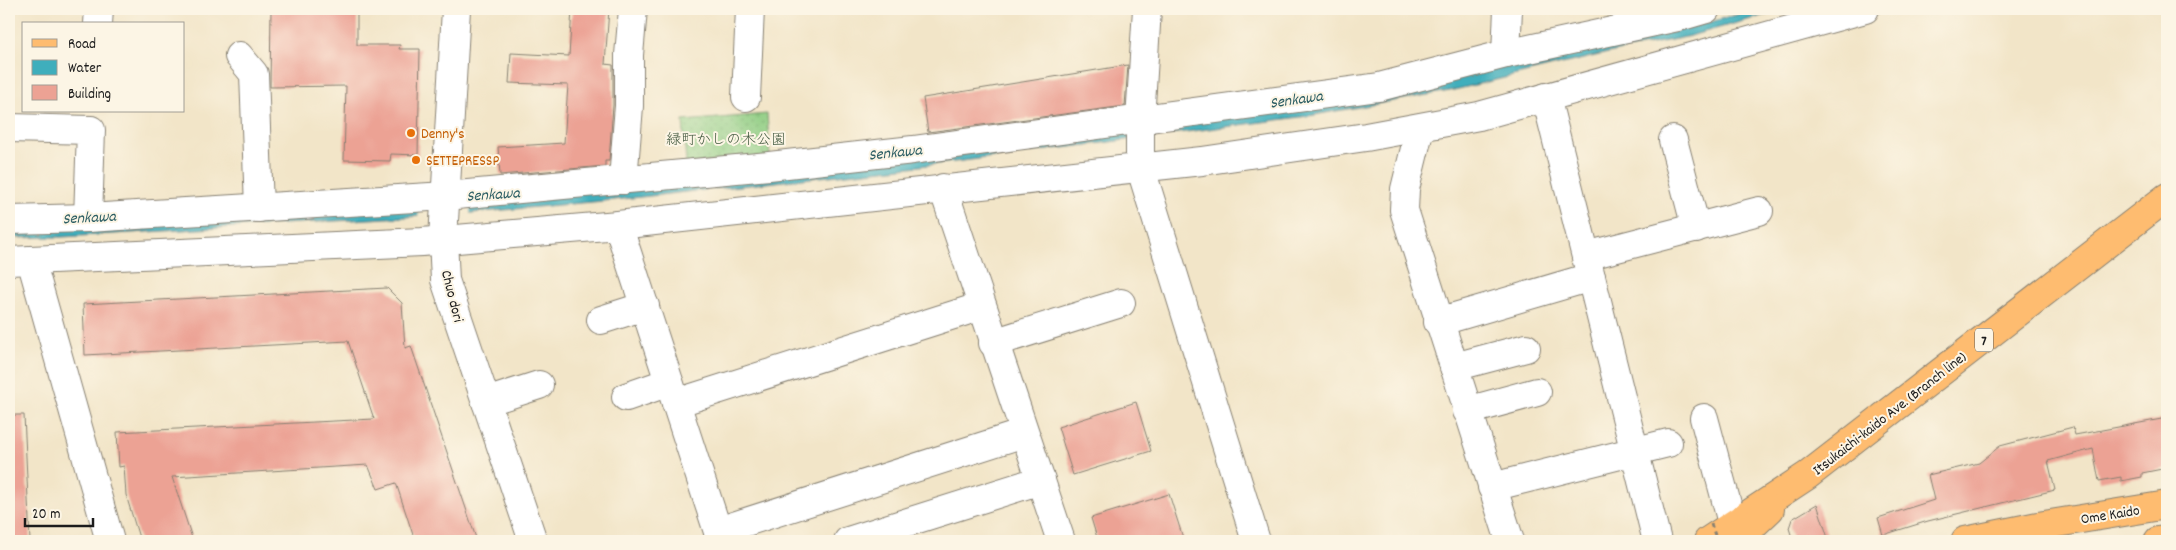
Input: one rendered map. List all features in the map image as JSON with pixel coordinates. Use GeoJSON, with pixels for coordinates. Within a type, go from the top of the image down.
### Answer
{"type":"FeatureCollection","features":[{"type":"Feature","properties":{"kind":"main road","name":"Itsukaichi-kaido Ave. (Branch line)"},"geometry":{"type":"LineString","coordinates":[[1723,534],[1752,526],[1800,481],[2167,197]]}},
{"type":"Feature","properties":{"kind":"main road","name":"Ome Kaido"},"geometry":{"type":"LineString","coordinates":[[1965,541],[2038,526],[2167,505]]}},
{"type":"Feature","properties":{"kind":"main road"},"geometry":{"type":"LineString","coordinates":[[2158,541],[2167,540]]}},
{"type":"Feature","properties":{"kind":"street"},"geometry":{"type":"LineString","coordinates":[[98,22],[99,9]]}},
{"type":"Feature","properties":{"kind":"street","name":"Chuo dori"},"geometry":{"type":"LineString","coordinates":[[456,9],[444,235],[445,280],[533,541]]}},
{"type":"Feature","properties":{"kind":"street"},"geometry":{"type":"LineString","coordinates":[[624,180],[629,106],[629,55],[632,9]]}},
{"type":"Feature","properties":{"kind":"street"},"geometry":{"type":"LineString","coordinates":[[746,97],[750,9]]}},
{"type":"Feature","properties":{"kind":"street"},"geometry":{"type":"LineString","coordinates":[[1147,9],[1140,139],[1256,541]]}},
{"type":"Feature","properties":{"kind":"street"},"geometry":{"type":"LineString","coordinates":[[1506,54],[1508,9]]}},
{"type":"Feature","properties":{"kind":"street"},"geometry":{"type":"LineString","coordinates":[[9,220],[88,218],[446,199],[778,165],[1140,139],[1202,161],[1420,128],[1479,116],[1865,9]]}},
{"type":"Feature","properties":{"kind":"street"},"geometry":{"type":"LineString","coordinates":[[110,541],[20,260],[618,224],[943,188],[1140,139],[1379,87],[1506,54],[1689,11]]}},
{"type":"Feature","properties":{"kind":"street"},"geometry":{"type":"LineString","coordinates":[[239,56],[254,74],[258,208]]}},
{"type":"Feature","properties":{"kind":"street"},"geometry":{"type":"LineString","coordinates":[[1546,97],[1657,541]]}},
{"type":"Feature","properties":{"kind":"street"},"geometry":{"type":"LineString","coordinates":[[9,128],[92,121],[88,218]]}},
{"type":"Feature","properties":{"kind":"street"},"geometry":{"type":"LineString","coordinates":[[1420,128],[1405,189],[1404,210],[1438,322],[1510,541]]}},
{"type":"Feature","properties":{"kind":"street"},"geometry":{"type":"LineString","coordinates":[[1673,140],[1696,228]]}},
{"type":"Feature","properties":{"kind":"street"},"geometry":{"type":"LineString","coordinates":[[943,188],[993,343],[1061,541]]}},
{"type":"Feature","properties":{"kind":"street"},"geometry":{"type":"LineString","coordinates":[[1438,322],[1696,228],[1759,211]]}},
{"type":"Feature","properties":{"kind":"street"},"geometry":{"type":"LineString","coordinates":[[618,224],[720,536],[1024,433]]}},
{"type":"Feature","properties":{"kind":"street"},"geometry":{"type":"LineString","coordinates":[[993,343],[1121,303]]}},
{"type":"Feature","properties":{"kind":"street"},"geometry":{"type":"LineString","coordinates":[[601,320],[645,306]]}},
{"type":"Feature","properties":{"kind":"street"},"geometry":{"type":"LineString","coordinates":[[626,397],[673,393],[982,306]]}},
{"type":"Feature","properties":{"kind":"street"},"geometry":{"type":"LineString","coordinates":[[1454,367],[1526,348]]}},
{"type":"Feature","properties":{"kind":"street"},"geometry":{"type":"LineString","coordinates":[[486,402],[539,385]]}},
{"type":"Feature","properties":{"kind":"street"},"geometry":{"type":"LineString","coordinates":[[1467,411],[1538,392]]}},
{"type":"Feature","properties":{"kind":"street"},"geometry":{"type":"LineString","coordinates":[[1704,418],[1723,534]]}},
{"type":"Feature","properties":{"kind":"street"},"geometry":{"type":"LineString","coordinates":[[1492,487],[1668,443]]}},
{"type":"Feature","properties":{"kind":"street"},"geometry":{"type":"LineString","coordinates":[[848,541],[880,536],[1041,480]]}},
{"type":"Feature","properties":{"kind":"green space","name":"緑町かしの木公園"},"geometry":{"type":"Polygon","coordinates":[[[767,114],[770,157],[686,164],[683,121],[767,114]]]}},
{"type":"Feature","properties":{"kind":"water","name":"Senkawa"},"geometry":{"type":"Polygon","coordinates":[[[1758,9],[1788,9],[1686,37],[1608,53],[1450,91],[1308,116],[1125,140],[955,162],[614,200],[472,213],[62,237],[9,238],[9,229],[419,208],[1528,63],[1677,31],[1758,9]]]}},
{"type":"Feature","properties":{"kind":"pier"},"geometry":{"type":"Polygon","coordinates":[[[471,201],[470,215],[418,218],[420,205],[471,201]]]}},
{"type":"Feature","properties":{"kind":"building"},"geometry":{"type":"Polygon","coordinates":[[[271,9],[357,9],[357,45],[400,45],[399,49],[420,49],[418,155],[391,154],[390,161],[344,160],[346,86],[270,87],[271,9]]]}},
{"type":"Feature","properties":{"kind":"building"},"geometry":{"type":"Polygon","coordinates":[[[572,9],[609,9],[605,64],[613,65],[613,105],[609,161],[605,161],[605,166],[500,175],[498,147],[564,143],[568,85],[509,83],[511,53],[569,56],[572,9]]]}},
{"type":"Feature","properties":{"kind":"building"},"geometry":{"type":"Polygon","coordinates":[[[1128,65],[1125,106],[928,132],[923,98],[1128,65]]]}},
{"type":"Feature","properties":{"kind":"building"},"geometry":{"type":"Polygon","coordinates":[[[387,288],[402,303],[405,348],[411,346],[477,541],[415,541],[396,483],[378,489],[368,465],[172,477],[193,541],[140,541],[126,495],[124,466],[119,467],[117,432],[374,419],[348,341],[85,355],[83,304],[387,288]]]}},
{"type":"Feature","properties":{"kind":"building"},"geometry":{"type":"Polygon","coordinates":[[[1136,402],[1151,451],[1073,475],[1058,427],[1136,402]]]}},
{"type":"Feature","properties":{"kind":"building"},"geometry":{"type":"Polygon","coordinates":[[[9,415],[24,415],[30,541],[9,541],[9,415]]]}},
{"type":"Feature","properties":{"kind":"building"},"geometry":{"type":"Polygon","coordinates":[[[2167,418],[2167,468],[2142,473],[2142,477],[2121,481],[2121,477],[2099,481],[2093,449],[2048,461],[2055,490],[1928,521],[1883,535],[1878,518],[1934,500],[1928,475],[1979,463],[2000,446],[2073,427],[2075,435],[2167,418]]]}},
{"type":"Feature","properties":{"kind":"building"},"geometry":{"type":"Polygon","coordinates":[[[1169,494],[1184,541],[1098,541],[1091,518],[1169,494]]]}},
{"type":"Feature","properties":{"kind":"building"},"geometry":{"type":"Polygon","coordinates":[[[1817,504],[1829,541],[1793,541],[1789,528],[1792,519],[1817,504]]]}},
{"type":"Feature","properties":{"kind":"place","name":"Denny's"},"geometry":{"type":"Point","coordinates":[411,133]}},
{"type":"Feature","properties":{"kind":"place","name":"SETTEPRESSP"},"geometry":{"type":"Point","coordinates":[416,160]}}]}
